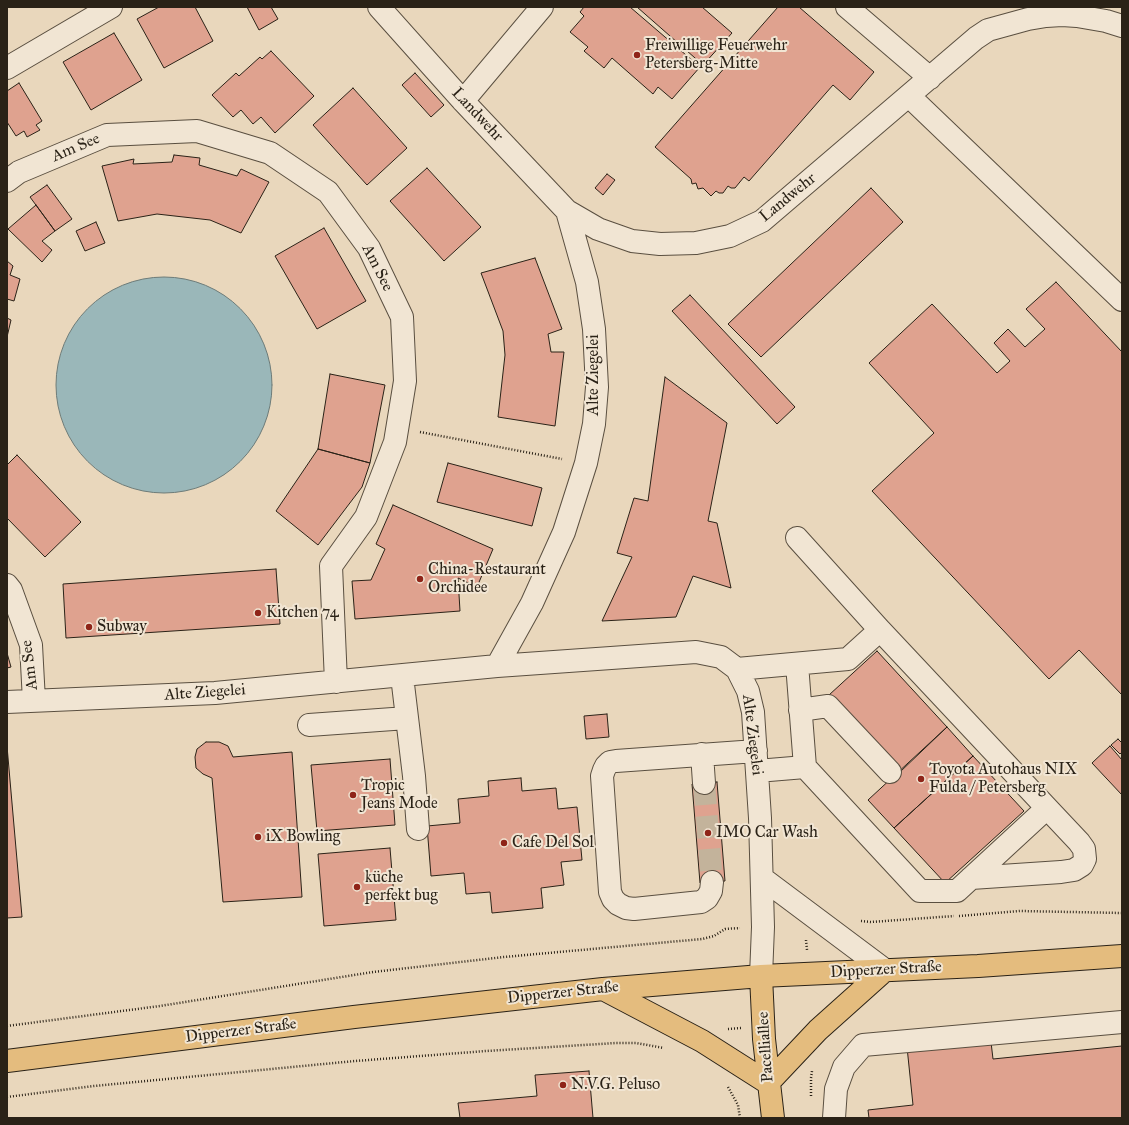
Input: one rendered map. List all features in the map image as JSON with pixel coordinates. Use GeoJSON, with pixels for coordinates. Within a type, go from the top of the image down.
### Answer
{"type":"FeatureCollection","features":[{"type":"Feature","properties":{"kind":"main road","name":"Dipperzer Straße"},"geometry":{"type":"LineString","coordinates":[[7,1061],[354,1016],[603,989],[761,976],[1122,956]]}},
{"type":"Feature","properties":{"kind":"main road"},"geometry":{"type":"LineString","coordinates":[[603,989],[702,1042],[768,1084],[818,1030],[885,970]]}},
{"type":"Feature","properties":{"kind":"main road","name":"Pacelliallee"},"geometry":{"type":"LineString","coordinates":[[761,976],[763,1026],[768,1084],[773,1118]]}},
{"type":"Feature","properties":{"kind":"street"},"geometry":{"type":"LineString","coordinates":[[7,68],[111,7]]}},
{"type":"Feature","properties":{"kind":"street","name":"Landwehr"},"geometry":{"type":"LineString","coordinates":[[379,7],[463,101],[567,211],[598,229],[632,241],[660,244],[696,243],[730,236],[762,221],[976,38],[988,30],[1046,16],[1062,15],[1106,20],[1122,26]]}},
{"type":"Feature","properties":{"kind":"street"},"geometry":{"type":"LineString","coordinates":[[463,101],[542,7]]}},
{"type":"Feature","properties":{"kind":"street"},"geometry":{"type":"LineString","coordinates":[[847,7],[930,78]]}},
{"type":"Feature","properties":{"kind":"street"},"geometry":{"type":"LineString","coordinates":[[909,96],[1122,300]]}},
{"type":"Feature","properties":{"kind":"street","name":"Am See"},"geometry":{"type":"LineString","coordinates":[[7,181],[19,172],[107,135],[196,131],[270,154],[328,192],[369,248],[402,317],[405,381],[395,442],[366,517],[331,566],[336,682]]}},
{"type":"Feature","properties":{"kind":"street","name":"Alte Ziegelei"},"geometry":{"type":"LineString","coordinates":[[497,666],[532,603],[564,532],[586,463],[594,424],[597,387],[594,329],[587,282],[567,211]]}},
{"type":"Feature","properties":{"kind":"street"},"geometry":{"type":"LineString","coordinates":[[797,538],[880,630],[1079,842],[1084,850],[1085,859],[1082,865],[1074,870],[971,878]]}},
{"type":"Feature","properties":{"kind":"street","name":"Am See"},"geometry":{"type":"LineString","coordinates":[[7,585],[31,645],[34,701]]}},
{"type":"Feature","properties":{"kind":"street"},"geometry":{"type":"LineString","coordinates":[[737,669],[848,659],[880,630]]}},
{"type":"Feature","properties":{"kind":"street","name":"Alte Ziegelei"},"geometry":{"type":"LineString","coordinates":[[7,702],[216,693],[497,666],[696,652],[721,657],[737,669],[748,691],[753,712],[760,818],[762,878],[761,976]]}},
{"type":"Feature","properties":{"kind":"street"},"geometry":{"type":"LineString","coordinates":[[797,664],[805,767],[920,892],[957,891],[1047,808]]}},
{"type":"Feature","properties":{"kind":"street"},"geometry":{"type":"LineString","coordinates":[[402,676],[418,829]]}},
{"type":"Feature","properties":{"kind":"street"},"geometry":{"type":"LineString","coordinates":[[800,710],[828,706],[890,772]]}},
{"type":"Feature","properties":{"kind":"street"},"geometry":{"type":"LineString","coordinates":[[309,725],[407,718]]}},
{"type":"Feature","properties":{"kind":"street"},"geometry":{"type":"LineString","coordinates":[[712,882],[711,891],[707,898],[701,902],[634,909],[626,908],[618,904],[613,899],[610,892],[602,776],[606,766],[610,762],[616,761],[702,754],[805,767]]}},
{"type":"Feature","properties":{"kind":"street"},"geometry":{"type":"LineString","coordinates":[[702,754],[704,783]]}},
{"type":"Feature","properties":{"kind":"street"},"geometry":{"type":"LineString","coordinates":[[762,878],[885,970]]}},
{"type":"Feature","properties":{"kind":"street"},"geometry":{"type":"LineString","coordinates":[[834,1118],[836,1089],[844,1067],[863,1045],[1122,1022]]}},
{"type":"Feature","properties":{"kind":"path"},"geometry":{"type":"LineString","coordinates":[[397,427],[586,463]]}},
{"type":"Feature","properties":{"kind":"path"},"geometry":{"type":"LineString","coordinates":[[858,921],[871,922],[1020,911],[1122,913]]}},
{"type":"Feature","properties":{"kind":"path"},"geometry":{"type":"LineString","coordinates":[[7,1026],[160,1006],[373,972],[504,957],[702,939],[714,936],[725,930]]}},
{"type":"Feature","properties":{"kind":"path"},"geometry":{"type":"LineString","coordinates":[[7,1097],[94,1086],[197,1076],[355,1061],[486,1051],[616,1043],[636,1043],[668,1049]]}},
{"type":"Feature","properties":{"kind":"path"},"geometry":{"type":"LineString","coordinates":[[727,1085],[738,1105],[740,1118]]}},
{"type":"Feature","properties":{"kind":"water"},"geometry":{"type":"Polygon","coordinates":[[[153,277],[175,277],[195,281],[205,285],[224,295],[241,308],[254,325],[264,344],[268,354],[272,374],[272,396],[268,416],[264,426],[254,445],[241,462],[224,475],[195,489],[175,493],[153,493],[133,489],[113,480],[95,469],[80,454],[69,436],[60,416],[56,396],[56,374],[60,354],[69,334],[80,316],[95,301],[113,290],[133,281],[153,277]]]}},
{"type":"Feature","properties":{"kind":"building"},"geometry":{"type":"Polygon","coordinates":[[[159,7],[195,7],[213,41],[164,68],[137,19],[159,7]]]}},
{"type":"Feature","properties":{"kind":"building"},"geometry":{"type":"Polygon","coordinates":[[[247,7],[271,7],[278,19],[259,30],[247,7]]]}},
{"type":"Feature","properties":{"kind":"building","name":"Freiwillige Feuerwehr Petersberg-Mitte"},"geometry":{"type":"Polygon","coordinates":[[[584,7],[630,7],[700,67],[672,99],[658,87],[653,94],[612,58],[604,68],[584,51],[588,47],[570,32],[584,16],[580,12],[584,7]]]}},
{"type":"Feature","properties":{"kind":"building"},"geometry":{"type":"Polygon","coordinates":[[[637,7],[702,7],[732,33],[703,65],[637,7]]]}},
{"type":"Feature","properties":{"kind":"building"},"geometry":{"type":"Polygon","coordinates":[[[778,7],[799,7],[874,72],[850,100],[833,85],[749,181],[744,177],[735,188],[728,186],[723,193],[716,191],[711,196],[703,188],[698,189],[696,183],[692,184],[691,179],[655,147],[778,7]]]}},
{"type":"Feature","properties":{"kind":"building"},"geometry":{"type":"Polygon","coordinates":[[[114,33],[142,80],[91,110],[63,62],[114,33]]]}},
{"type":"Feature","properties":{"kind":"building"},"geometry":{"type":"Polygon","coordinates":[[[271,51],[314,96],[275,133],[261,117],[253,124],[241,110],[233,117],[212,95],[236,73],[239,76],[260,57],[262,59],[271,51]]]}},
{"type":"Feature","properties":{"kind":"building"},"geometry":{"type":"Polygon","coordinates":[[[415,73],[444,105],[431,117],[402,85],[415,73]]]}},
{"type":"Feature","properties":{"kind":"building"},"geometry":{"type":"Polygon","coordinates":[[[19,83],[42,121],[36,125],[40,130],[27,137],[24,131],[16,136],[7,122],[7,91],[19,83]]]}},
{"type":"Feature","properties":{"kind":"building"},"geometry":{"type":"Polygon","coordinates":[[[353,88],[407,148],[367,185],[313,125],[353,88]]]}},
{"type":"Feature","properties":{"kind":"building"},"geometry":{"type":"Polygon","coordinates":[[[174,155],[200,158],[199,165],[237,176],[241,169],[269,182],[241,233],[210,220],[157,214],[118,221],[102,166],[134,159],[133,164],[172,162],[174,155]]]}},
{"type":"Feature","properties":{"kind":"building"},"geometry":{"type":"Polygon","coordinates":[[[427,168],[481,227],[444,261],[390,201],[427,168]]]}},
{"type":"Feature","properties":{"kind":"building"},"geometry":{"type":"Polygon","coordinates":[[[607,174],[615,180],[603,195],[595,188],[607,174]]]}},
{"type":"Feature","properties":{"kind":"building"},"geometry":{"type":"Polygon","coordinates":[[[47,185],[72,219],[55,231],[30,197],[47,185]]]}},
{"type":"Feature","properties":{"kind":"building"},"geometry":{"type":"Polygon","coordinates":[[[871,188],[903,222],[761,357],[728,324],[871,188]]]}},
{"type":"Feature","properties":{"kind":"building"},"geometry":{"type":"Polygon","coordinates":[[[36,205],[55,231],[42,241],[52,250],[42,262],[8,229],[36,205]]]}},
{"type":"Feature","properties":{"kind":"building"},"geometry":{"type":"Polygon","coordinates":[[[96,222],[105,243],[85,251],[76,231],[96,222]]]}},
{"type":"Feature","properties":{"kind":"building"},"geometry":{"type":"Polygon","coordinates":[[[324,228],[366,301],[317,329],[275,256],[324,228]]]}},
{"type":"Feature","properties":{"kind":"building"},"geometry":{"type":"Polygon","coordinates":[[[535,258],[562,329],[548,334],[551,352],[564,352],[555,426],[498,417],[505,355],[503,331],[481,273],[535,258]]]}},
{"type":"Feature","properties":{"kind":"building"},"geometry":{"type":"Polygon","coordinates":[[[7,261],[13,266],[10,275],[20,279],[14,301],[7,299],[7,261]]]}},
{"type":"Feature","properties":{"kind":"building"},"geometry":{"type":"Polygon","coordinates":[[[1056,282],[1122,352],[1122,695],[1079,650],[1049,679],[872,491],[934,433],[869,363],[932,304],[997,373],[1010,361],[994,343],[1008,329],[1025,347],[1045,329],[1026,309],[1056,282]]]}},
{"type":"Feature","properties":{"kind":"building"},"geometry":{"type":"Polygon","coordinates":[[[690,295],[795,407],[777,424],[672,311],[690,295]]]}},
{"type":"Feature","properties":{"kind":"building"},"geometry":{"type":"Polygon","coordinates":[[[7,318],[11,320],[7,337],[7,318]]]}},
{"type":"Feature","properties":{"kind":"building"},"geometry":{"type":"Polygon","coordinates":[[[330,374],[385,385],[370,463],[318,449],[330,374]]]}},
{"type":"Feature","properties":{"kind":"building"},"geometry":{"type":"Polygon","coordinates":[[[665,377],[727,423],[708,521],[717,523],[731,588],[693,576],[676,617],[602,621],[632,557],[617,553],[634,498],[648,501],[665,377]]]}},
{"type":"Feature","properties":{"kind":"building"},"geometry":{"type":"Polygon","coordinates":[[[318,449],[370,463],[362,487],[318,545],[276,511],[318,449]]]}},
{"type":"Feature","properties":{"kind":"building"},"geometry":{"type":"Polygon","coordinates":[[[17,455],[81,522],[45,557],[7,518],[7,465],[17,455]]]}},
{"type":"Feature","properties":{"kind":"building"},"geometry":{"type":"Polygon","coordinates":[[[448,463],[542,488],[532,526],[437,502],[448,463]]]}},
{"type":"Feature","properties":{"kind":"building"},"geometry":{"type":"Polygon","coordinates":[[[393,505],[493,549],[477,587],[458,578],[460,611],[355,619],[352,581],[371,580],[385,549],[376,544],[393,505]]]}},
{"type":"Feature","properties":{"kind":"building"},"geometry":{"type":"Polygon","coordinates":[[[276,569],[280,624],[66,638],[63,584],[276,569]]]}},
{"type":"Feature","properties":{"kind":"building"},"geometry":{"type":"Polygon","coordinates":[[[877,651],[947,727],[900,772],[829,695],[877,651]]]}},
{"type":"Feature","properties":{"kind":"building"},"geometry":{"type":"Polygon","coordinates":[[[7,653],[11,667],[7,668],[7,653]]]}},
{"type":"Feature","properties":{"kind":"building"},"geometry":{"type":"Polygon","coordinates":[[[607,714],[609,737],[586,739],[584,716],[607,714]]]}},
{"type":"Feature","properties":{"kind":"building"},"geometry":{"type":"Polygon","coordinates":[[[947,727],[973,756],[894,828],[868,800],[947,727]]]}},
{"type":"Feature","properties":{"kind":"building"},"geometry":{"type":"Polygon","coordinates":[[[1118,739],[1122,743],[1122,752],[1120,754],[1111,745],[1118,739]]]}},
{"type":"Feature","properties":{"kind":"building","name":"iX Bowling"},"geometry":{"type":"Polygon","coordinates":[[[206,742],[219,742],[228,746],[233,757],[292,752],[302,897],[223,902],[212,778],[203,774],[196,768],[195,757],[197,749],[206,742]]]}},
{"type":"Feature","properties":{"kind":"building"},"geometry":{"type":"Polygon","coordinates":[[[7,746],[22,917],[7,918],[7,746]]]}},
{"type":"Feature","properties":{"kind":"building"},"geometry":{"type":"Polygon","coordinates":[[[1110,746],[1122,760],[1122,795],[1092,763],[1110,746]]]}},
{"type":"Feature","properties":{"kind":"building"},"geometry":{"type":"Polygon","coordinates":[[[973,756],[1024,811],[945,883],[894,828],[973,756]]]}},
{"type":"Feature","properties":{"kind":"building","name":"Tropic Jeans Mode"},"geometry":{"type":"Polygon","coordinates":[[[390,759],[395,825],[317,831],[311,765],[390,759]]]}},
{"type":"Feature","properties":{"kind":"building","name":"Cafe Del Sol"},"geometry":{"type":"Polygon","coordinates":[[[521,778],[522,791],[556,788],[558,809],[577,807],[582,860],[561,862],[564,885],[541,888],[543,908],[492,913],[490,892],[466,894],[464,873],[431,876],[427,826],[460,823],[458,799],[489,796],[488,781],[521,778]]]}},
{"type":"Feature","properties":{"kind":"building","name":"IMO Car Wash"},"geometry":{"type":"Polygon","coordinates":[[[717,782],[725,881],[700,883],[692,784],[717,782]]]}},
{"type":"Feature","properties":{"kind":"building","name":"küche perfekt bug"},"geometry":{"type":"Polygon","coordinates":[[[390,848],[396,920],[324,926],[318,854],[390,848]]]}},
{"type":"Feature","properties":{"kind":"building"},"geometry":{"type":"Polygon","coordinates":[[[991,1042],[993,1059],[1122,1046],[1122,1118],[869,1118],[868,1110],[913,1105],[907,1047],[991,1042]]]}},
{"type":"Feature","properties":{"kind":"building","name":"N.V.G. Peluso"},"geometry":{"type":"Polygon","coordinates":[[[589,1071],[593,1118],[460,1118],[458,1103],[537,1096],[535,1075],[589,1071]]]}},
{"type":"Feature","properties":{"kind":"tunnel"},"geometry":{"type":"LineString","coordinates":[[704,783],[712,882]]}},
{"type":"Feature","properties":{"kind":"place","name":"Freiwillige Feuerwehr Petersberg-Mitte"},"geometry":{"type":"Point","coordinates":[637,55]}},
{"type":"Feature","properties":{"kind":"place","name":"China-Restaurant Orchidee"},"geometry":{"type":"Point","coordinates":[420,579]}},
{"type":"Feature","properties":{"kind":"place","name":"Kitchen 74"},"geometry":{"type":"Point","coordinates":[258,613]}},
{"type":"Feature","properties":{"kind":"place","name":"Subway"},"geometry":{"type":"Point","coordinates":[89,627]}},
{"type":"Feature","properties":{"kind":"place","name":"Toyota Autohaus NIX Fulda / Petersberg"},"geometry":{"type":"Point","coordinates":[921,779]}},
{"type":"Feature","properties":{"kind":"place","name":"Tropic Jeans Mode"},"geometry":{"type":"Point","coordinates":[353,795]}},
{"type":"Feature","properties":{"kind":"place","name":"IMO Car Wash"},"geometry":{"type":"Point","coordinates":[708,833]}},
{"type":"Feature","properties":{"kind":"place","name":"iX Bowling"},"geometry":{"type":"Point","coordinates":[258,837]}},
{"type":"Feature","properties":{"kind":"place","name":"Cafe Del Sol"},"geometry":{"type":"Point","coordinates":[504,843]}},
{"type":"Feature","properties":{"kind":"place","name":"küche perfekt bug"},"geometry":{"type":"Point","coordinates":[357,887]}},
{"type":"Feature","properties":{"kind":"place","name":"N.V.G. Peluso"},"geometry":{"type":"Point","coordinates":[563,1085]}}]}
